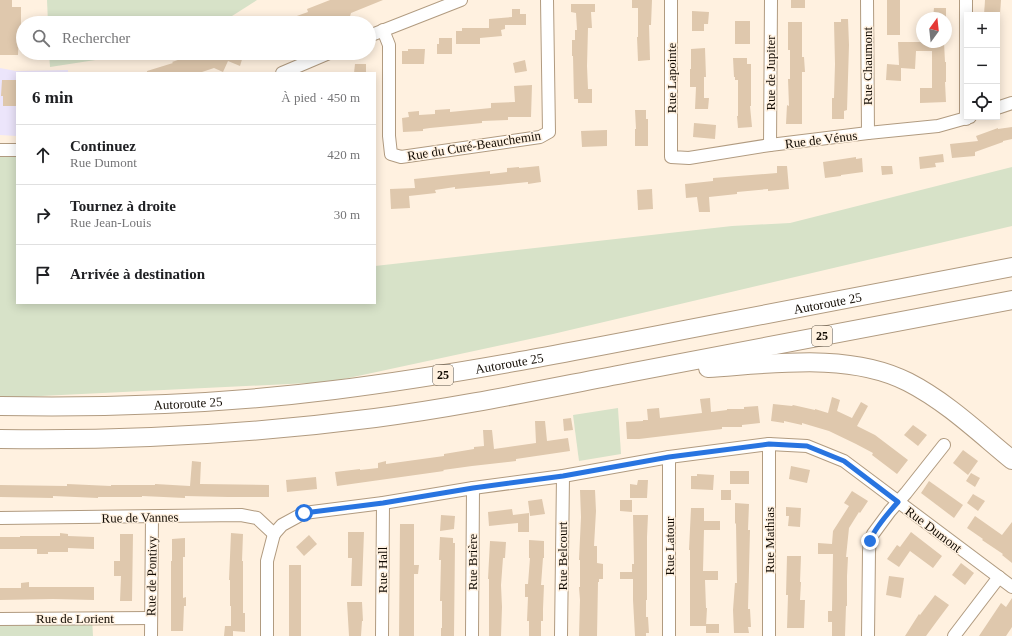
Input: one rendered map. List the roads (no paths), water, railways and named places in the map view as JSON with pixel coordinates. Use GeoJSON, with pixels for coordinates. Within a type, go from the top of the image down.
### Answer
{"type":"FeatureCollection","features":[{"type":"Feature","properties":{"kind":"highway","name":"Autoroute 25"},"geometry":{"type":"LineString","coordinates":[[0,406],[114,406],[186,403],[291,394],[398,382],[559,355],[1012,267]]}},
{"type":"Feature","properties":{"kind":"highway","name":"25"},"geometry":{"type":"LineString","coordinates":[[0,439],[136,438],[310,426],[374,418],[431,410],[1012,300]]}},
{"type":"Feature","properties":{"kind":"highway"},"geometry":{"type":"LineString","coordinates":[[631,373],[800,363],[844,364],[874,369],[907,381],[938,400],[1012,460]]}},
{"type":"Feature","properties":{"kind":"street"},"geometry":{"type":"LineString","coordinates":[[376,33],[461,0]]}},
{"type":"Feature","properties":{"kind":"street","name":"Rue du Curé-Beauchemin"},"geometry":{"type":"LineString","coordinates":[[383,30],[389,45],[389,136],[391,154],[401,157],[540,137],[549,132],[548,0]]}},
{"type":"Feature","properties":{"kind":"street","name":"Rue Lapointe"},"geometry":{"type":"LineString","coordinates":[[671,0],[671,157]]}},
{"type":"Feature","properties":{"kind":"street","name":"Rue de Jupiter"},"geometry":{"type":"LineString","coordinates":[[770,145],[771,0]]}},
{"type":"Feature","properties":{"kind":"street","name":"Rue Chaumont"},"geometry":{"type":"LineString","coordinates":[[867,0],[868,133]]}},
{"type":"Feature","properties":{"kind":"street"},"geometry":{"type":"LineString","coordinates":[[966,0],[967,84]]}},
{"type":"Feature","properties":{"kind":"street"},"geometry":{"type":"LineString","coordinates":[[284,72],[313,60]]}},
{"type":"Feature","properties":{"kind":"street"},"geometry":{"type":"LineString","coordinates":[[1000,107],[1012,103]]}},
{"type":"Feature","properties":{"kind":"street","name":"Rue de Vénus"},"geometry":{"type":"LineString","coordinates":[[671,157],[689,158],[770,145],[938,126],[964,119]]}},
{"type":"Feature","properties":{"kind":"street"},"geometry":{"type":"LineString","coordinates":[[0,150],[16,150]]}},
{"type":"Feature","properties":{"kind":"street","name":"Rue Dumont"},"geometry":{"type":"LineString","coordinates":[[274,534],[282,525],[304,513],[383,503],[473,488],[563,476],[669,457],[769,444],[807,446],[844,461],[1012,587]]}},
{"type":"Feature","properties":{"kind":"street","name":"Rue Mathias"},"geometry":{"type":"LineString","coordinates":[[768,636],[769,444]]}},
{"type":"Feature","properties":{"kind":"street"},"geometry":{"type":"LineString","coordinates":[[868,636],[868,552],[870,541],[873,534],[890,511],[944,445]]}},
{"type":"Feature","properties":{"kind":"street","name":"Rue Latour"},"geometry":{"type":"LineString","coordinates":[[669,457],[669,636]]}},
{"type":"Feature","properties":{"kind":"street","name":"Rue Belcourt"},"geometry":{"type":"LineString","coordinates":[[562,636],[563,476]]}},
{"type":"Feature","properties":{"kind":"street","name":"Rue Brière"},"geometry":{"type":"LineString","coordinates":[[472,636],[473,488]]}},
{"type":"Feature","properties":{"kind":"street","name":"Rue Hall"},"geometry":{"type":"LineString","coordinates":[[382,636],[383,503]]}},
{"type":"Feature","properties":{"kind":"street","name":"Rue de Vannes"},"geometry":{"type":"LineString","coordinates":[[0,518],[241,515],[257,518],[274,534]]}},
{"type":"Feature","properties":{"kind":"street","name":"Rue de Pontivy"},"geometry":{"type":"LineString","coordinates":[[151,636],[152,517]]}},
{"type":"Feature","properties":{"kind":"street"},"geometry":{"type":"LineString","coordinates":[[267,636],[267,561],[274,534]]}},
{"type":"Feature","properties":{"kind":"street"},"geometry":{"type":"LineString","coordinates":[[954,636],[999,577]]}},
{"type":"Feature","properties":{"kind":"street","name":"Rue de Lorient"},"geometry":{"type":"LineString","coordinates":[[0,618],[151,618]]}}]}
